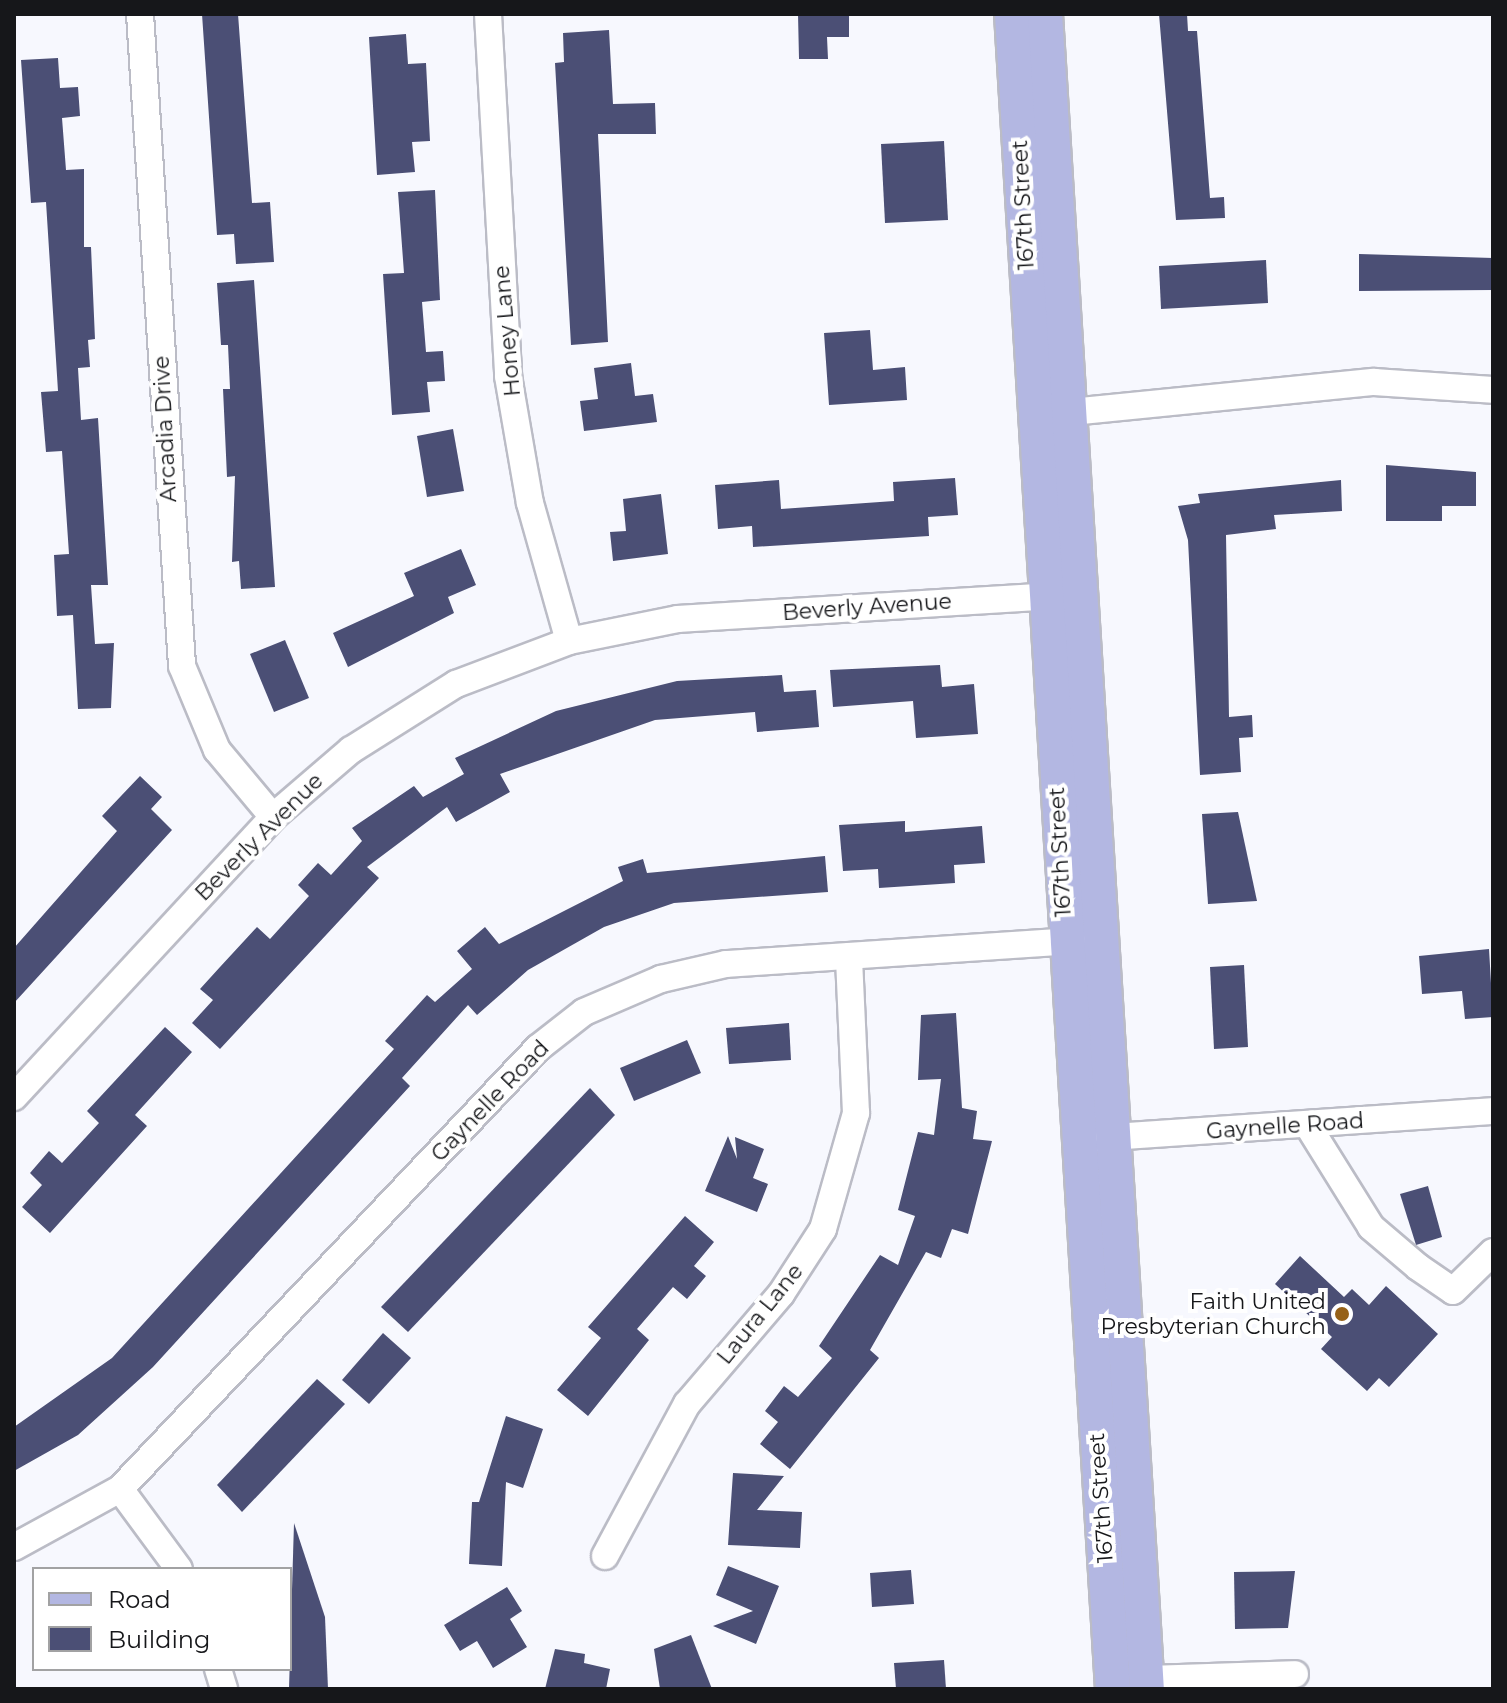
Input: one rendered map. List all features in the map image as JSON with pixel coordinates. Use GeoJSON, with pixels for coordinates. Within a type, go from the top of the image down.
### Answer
{"type":"FeatureCollection","features":[{"type":"Feature","properties":{"kind":"main road","name":"167th Street"},"geometry":{"type":"LineString","coordinates":[[1012,14],[1077,1139],[1113,1689]]}},
{"type":"Feature","properties":{"kind":"main road","name":"167th Street"},"geometry":{"type":"LineString","coordinates":[[1045,14],[1146,1684]]}},
{"type":"Feature","properties":{"kind":"street","name":"Arcadia Drive"},"geometry":{"type":"LineString","coordinates":[[140,14],[182,666],[217,750],[273,817]]}},
{"type":"Feature","properties":{"kind":"street","name":"Honey Lane"},"geometry":{"type":"LineString","coordinates":[[488,14],[508,376],[530,503],[569,641]]}},
{"type":"Feature","properties":{"kind":"street"},"geometry":{"type":"LineString","coordinates":[[1035,416],[1374,382],[1493,390]]}},
{"type":"Feature","properties":{"kind":"street","name":"Beverly Avenue"},"geometry":{"type":"LineString","coordinates":[[14,1097],[273,817],[351,750],[456,684],[569,641],[678,619],[1080,595]]}},
{"type":"Feature","properties":{"kind":"street","name":"Gaynelle Road"},"geometry":{"type":"LineString","coordinates":[[14,1547],[120,1489],[561,1029],[609,1000],[690,970],[1065,939],[1101,940]]}},
{"type":"Feature","properties":{"kind":"street","name":"Laura Lane"},"geometry":{"type":"LineString","coordinates":[[605,1556],[687,1404],[781,1294],[823,1229],[856,1113],[849,956]]}},
{"type":"Feature","properties":{"kind":"street","name":"Gaynelle Road"},"geometry":{"type":"LineString","coordinates":[[1077,1139],[1493,1111]]}},
{"type":"Feature","properties":{"kind":"street"},"geometry":{"type":"LineString","coordinates":[[1307,1124],[1371,1227],[1441,1283],[1453,1291],[1493,1252]]}},
{"type":"Feature","properties":{"kind":"street"},"geometry":{"type":"LineString","coordinates":[[120,1489],[178,1567]]}},
{"type":"Feature","properties":{"kind":"street"},"geometry":{"type":"LineString","coordinates":[[1146,1684],[1295,1674]]}},
{"type":"Feature","properties":{"kind":"building"},"geometry":{"type":"Polygon","coordinates":[[[202,14],[238,14],[252,203],[270,202],[274,262],[236,264],[234,234],[217,235],[202,14]]]}},
{"type":"Feature","properties":{"kind":"building"},"geometry":{"type":"Polygon","coordinates":[[[798,14],[849,14],[849,37],[827,37],[828,59],[799,59],[798,14]]]}},
{"type":"Feature","properties":{"kind":"building"},"geometry":{"type":"Polygon","coordinates":[[[1159,14],[1187,14],[1188,31],[1197,31],[1210,198],[1224,197],[1225,218],[1176,220],[1159,14]]]}},
{"type":"Feature","properties":{"kind":"building"},"geometry":{"type":"Polygon","coordinates":[[[609,30],[613,104],[655,103],[656,134],[598,134],[608,342],[571,345],[555,63],[564,62],[563,33],[609,30]]]}},
{"type":"Feature","properties":{"kind":"building"},"geometry":{"type":"Polygon","coordinates":[[[406,34],[408,64],[426,63],[430,141],[412,142],[415,172],[377,175],[369,37],[406,34]]]}},
{"type":"Feature","properties":{"kind":"building"},"geometry":{"type":"Polygon","coordinates":[[[58,58],[60,88],[78,87],[80,116],[62,118],[66,170],[84,169],[84,247],[91,247],[95,339],[88,340],[90,367],[78,368],[81,420],[98,418],[108,585],[91,585],[95,644],[114,643],[111,708],[78,709],[73,615],[57,616],[54,555],[69,554],[62,451],[46,452],[41,392],[58,391],[46,202],[31,203],[21,60],[58,58]]]}},
{"type":"Feature","properties":{"kind":"building"},"geometry":{"type":"Polygon","coordinates":[[[944,141],[948,220],[885,223],[881,144],[944,141]]]}},
{"type":"Feature","properties":{"kind":"building"},"geometry":{"type":"Polygon","coordinates":[[[435,190],[440,300],[422,302],[426,352],[443,351],[445,381],[427,382],[430,412],[392,415],[383,274],[404,273],[398,192],[435,190]]]}},
{"type":"Feature","properties":{"kind":"building"},"geometry":{"type":"Polygon","coordinates":[[[1359,254],[1493,258],[1493,290],[1359,291],[1359,254]]]}},
{"type":"Feature","properties":{"kind":"building"},"geometry":{"type":"Polygon","coordinates":[[[1266,260],[1268,303],[1161,309],[1159,266],[1266,260]]]}},
{"type":"Feature","properties":{"kind":"building"},"geometry":{"type":"Polygon","coordinates":[[[254,280],[275,587],[241,589],[239,561],[232,562],[235,476],[227,477],[223,389],[230,389],[228,345],[221,345],[217,283],[254,280]]]}},
{"type":"Feature","properties":{"kind":"building"},"geometry":{"type":"Polygon","coordinates":[[[870,330],[873,370],[905,367],[907,400],[829,405],[824,333],[870,330]]]}},
{"type":"Feature","properties":{"kind":"building"},"geometry":{"type":"Polygon","coordinates":[[[631,363],[635,396],[653,394],[657,422],[584,431],[580,401],[598,399],[594,368],[631,363]]]}},
{"type":"Feature","properties":{"kind":"building"},"geometry":{"type":"Polygon","coordinates":[[[453,429],[464,491],[427,497],[417,436],[453,429]]]}},
{"type":"Feature","properties":{"kind":"building"},"geometry":{"type":"Polygon","coordinates":[[[1386,465],[1476,472],[1476,506],[1442,506],[1442,521],[1386,521],[1386,465]]]}},
{"type":"Feature","properties":{"kind":"building"},"geometry":{"type":"Polygon","coordinates":[[[955,478],[958,515],[928,517],[929,536],[753,547],[752,526],[718,529],[715,485],[779,480],[781,509],[894,501],[893,482],[955,478]]]}},
{"type":"Feature","properties":{"kind":"building"},"geometry":{"type":"Polygon","coordinates":[[[1341,480],[1342,511],[1274,515],[1276,529],[1226,535],[1229,717],[1252,715],[1253,737],[1239,738],[1241,772],[1200,775],[1188,540],[1178,506],[1200,503],[1198,494],[1341,480]]]}},
{"type":"Feature","properties":{"kind":"building"},"geometry":{"type":"Polygon","coordinates":[[[661,494],[668,554],[613,561],[610,532],[626,531],[623,499],[661,494]]]}},
{"type":"Feature","properties":{"kind":"building"},"geometry":{"type":"Polygon","coordinates":[[[461,549],[476,585],[448,597],[454,613],[348,667],[333,633],[414,596],[404,573],[461,549]]]}},
{"type":"Feature","properties":{"kind":"building"},"geometry":{"type":"Polygon","coordinates":[[[285,640],[309,698],[274,712],[250,654],[285,640]]]}},
{"type":"Feature","properties":{"kind":"building"},"geometry":{"type":"Polygon","coordinates":[[[940,665],[942,687],[974,684],[978,734],[916,738],[913,701],[833,707],[830,670],[940,665]]]}},
{"type":"Feature","properties":{"kind":"building"},"geometry":{"type":"Polygon","coordinates":[[[782,675],[784,692],[816,690],[819,727],[757,732],[755,712],[655,720],[500,774],[510,792],[456,822],[447,807],[367,867],[379,878],[220,1049],[192,1023],[213,1000],[200,989],[257,927],[270,939],[309,896],[298,885],[318,863],[331,875],[362,841],[352,828],[414,786],[423,797],[464,774],[455,758],[556,711],[677,681],[782,675]]]}},
{"type":"Feature","properties":{"kind":"building"},"geometry":{"type":"Polygon","coordinates":[[[140,776],[162,797],[151,809],[172,830],[14,1003],[14,948],[117,831],[102,816],[140,776]]]}},
{"type":"Feature","properties":{"kind":"building"},"geometry":{"type":"Polygon","coordinates":[[[1238,812],[1257,901],[1208,904],[1202,814],[1238,812]]]}},
{"type":"Feature","properties":{"kind":"building"},"geometry":{"type":"Polygon","coordinates":[[[905,821],[905,832],[982,826],[985,863],[954,865],[955,883],[879,888],[878,869],[843,871],[839,825],[905,821]]]}},
{"type":"Feature","properties":{"kind":"building"},"geometry":{"type":"Polygon","coordinates":[[[825,856],[828,892],[674,903],[604,927],[528,970],[477,1015],[468,1005],[402,1078],[410,1086],[153,1367],[78,1435],[14,1471],[14,1427],[112,1358],[394,1049],[385,1041],[427,995],[435,1002],[472,969],[457,951],[485,927],[499,944],[623,881],[618,867],[643,859],[647,873],[825,856]]]}},
{"type":"Feature","properties":{"kind":"building"},"geometry":{"type":"Polygon","coordinates":[[[1489,949],[1493,1017],[1465,1019],[1462,991],[1422,994],[1419,956],[1489,949]]]}},
{"type":"Feature","properties":{"kind":"building"},"geometry":{"type":"Polygon","coordinates":[[[1244,965],[1248,1047],[1214,1049],[1210,967],[1244,965]]]}},
{"type":"Feature","properties":{"kind":"building"},"geometry":{"type":"Polygon","coordinates":[[[956,1013],[962,1108],[977,1111],[973,1139],[992,1141],[968,1234],[952,1229],[941,1258],[926,1252],[870,1350],[879,1358],[790,1469],[760,1444],[778,1422],[765,1411],[784,1386],[798,1397],[832,1358],[819,1346],[880,1255],[898,1265],[915,1216],[898,1210],[918,1132],[934,1135],[941,1079],[918,1080],[921,1015],[956,1013]]]}},
{"type":"Feature","properties":{"kind":"building"},"geometry":{"type":"Polygon","coordinates":[[[789,1023],[791,1060],[729,1064],[726,1028],[789,1023]]]}},
{"type":"Feature","properties":{"kind":"building"},"geometry":{"type":"Polygon","coordinates":[[[165,1027],[192,1052],[135,1115],[147,1126],[50,1233],[22,1207],[42,1185],[30,1173],[49,1151],[62,1163],[99,1123],[87,1111],[165,1027]]]}},
{"type":"Feature","properties":{"kind":"building"},"geometry":{"type":"Polygon","coordinates":[[[687,1040],[701,1073],[634,1101],[620,1068],[687,1040]]]}},
{"type":"Feature","properties":{"kind":"building"},"geometry":{"type":"Polygon","coordinates":[[[590,1088],[615,1115],[408,1332],[381,1307],[590,1088]]]}},
{"type":"Feature","properties":{"kind":"building"},"geometry":{"type":"Polygon","coordinates":[[[728,1136],[737,1159],[735,1137],[764,1149],[753,1178],[768,1184],[757,1212],[705,1191],[728,1136]]]}},
{"type":"Feature","properties":{"kind":"building"},"geometry":{"type":"Polygon","coordinates":[[[1428,1186],[1442,1237],[1416,1245],[1400,1194],[1428,1186]]]}},
{"type":"Feature","properties":{"kind":"building"},"geometry":{"type":"Polygon","coordinates":[[[685,1216],[714,1242],[694,1266],[706,1276],[687,1299],[673,1287],[637,1329],[649,1340],[588,1416],[557,1390],[601,1338],[588,1327],[685,1216]]]}},
{"type":"Feature","properties":{"kind":"building"},"geometry":{"type":"Polygon","coordinates":[[[1300,1256],[1344,1297],[1352,1289],[1369,1305],[1386,1286],[1438,1334],[1389,1387],[1379,1378],[1367,1391],[1321,1349],[1332,1337],[1275,1284],[1300,1256]]]}},
{"type":"Feature","properties":{"kind":"building"},"geometry":{"type":"Polygon","coordinates":[[[383,1333],[411,1358],[369,1404],[342,1380],[383,1333]]]}},
{"type":"Feature","properties":{"kind":"building"},"geometry":{"type":"Polygon","coordinates":[[[317,1379],[345,1404],[242,1512],[217,1485],[317,1379]]]}},
{"type":"Feature","properties":{"kind":"building"},"geometry":{"type":"Polygon","coordinates":[[[506,1416],[543,1429],[523,1488],[506,1482],[502,1566],[469,1564],[472,1502],[479,1502],[506,1416]]]}},
{"type":"Feature","properties":{"kind":"building"},"geometry":{"type":"Polygon","coordinates":[[[733,1473],[784,1476],[757,1510],[802,1512],[800,1548],[728,1545],[733,1473]]]}},
{"type":"Feature","properties":{"kind":"building"},"geometry":{"type":"Polygon","coordinates":[[[294,1523],[325,1617],[328,1689],[289,1689],[290,1671],[292,1671],[294,1523]]]}},
{"type":"Feature","properties":{"kind":"building"},"geometry":{"type":"Polygon","coordinates":[[[728,1566],[779,1586],[756,1644],[713,1626],[753,1611],[716,1595],[728,1566]]]}},
{"type":"Feature","properties":{"kind":"building"},"geometry":{"type":"Polygon","coordinates":[[[911,1570],[914,1604],[872,1607],[870,1573],[911,1570]]]}},
{"type":"Feature","properties":{"kind":"building"},"geometry":{"type":"Polygon","coordinates":[[[1295,1571],[1288,1628],[1235,1629],[1234,1572],[1295,1571]]]}},
{"type":"Feature","properties":{"kind":"building"},"geometry":{"type":"Polygon","coordinates":[[[507,1587],[522,1611],[510,1619],[527,1647],[493,1668],[477,1641],[460,1651],[444,1625],[507,1587]]]}},
{"type":"Feature","properties":{"kind":"building"},"geometry":{"type":"Polygon","coordinates":[[[691,1635],[712,1689],[660,1689],[654,1649],[691,1635]]]}},
{"type":"Feature","properties":{"kind":"building"},"geometry":{"type":"Polygon","coordinates":[[[555,1649],[585,1654],[584,1663],[610,1669],[606,1689],[545,1689],[555,1649]]]}},
{"type":"Feature","properties":{"kind":"building"},"geometry":{"type":"Polygon","coordinates":[[[944,1660],[946,1689],[896,1689],[894,1663],[944,1660]]]}},
{"type":"Feature","properties":{"kind":"place","name":"Faith United Presbyterian Church"},"geometry":{"type":"Point","coordinates":[1342,1314]}}]}
